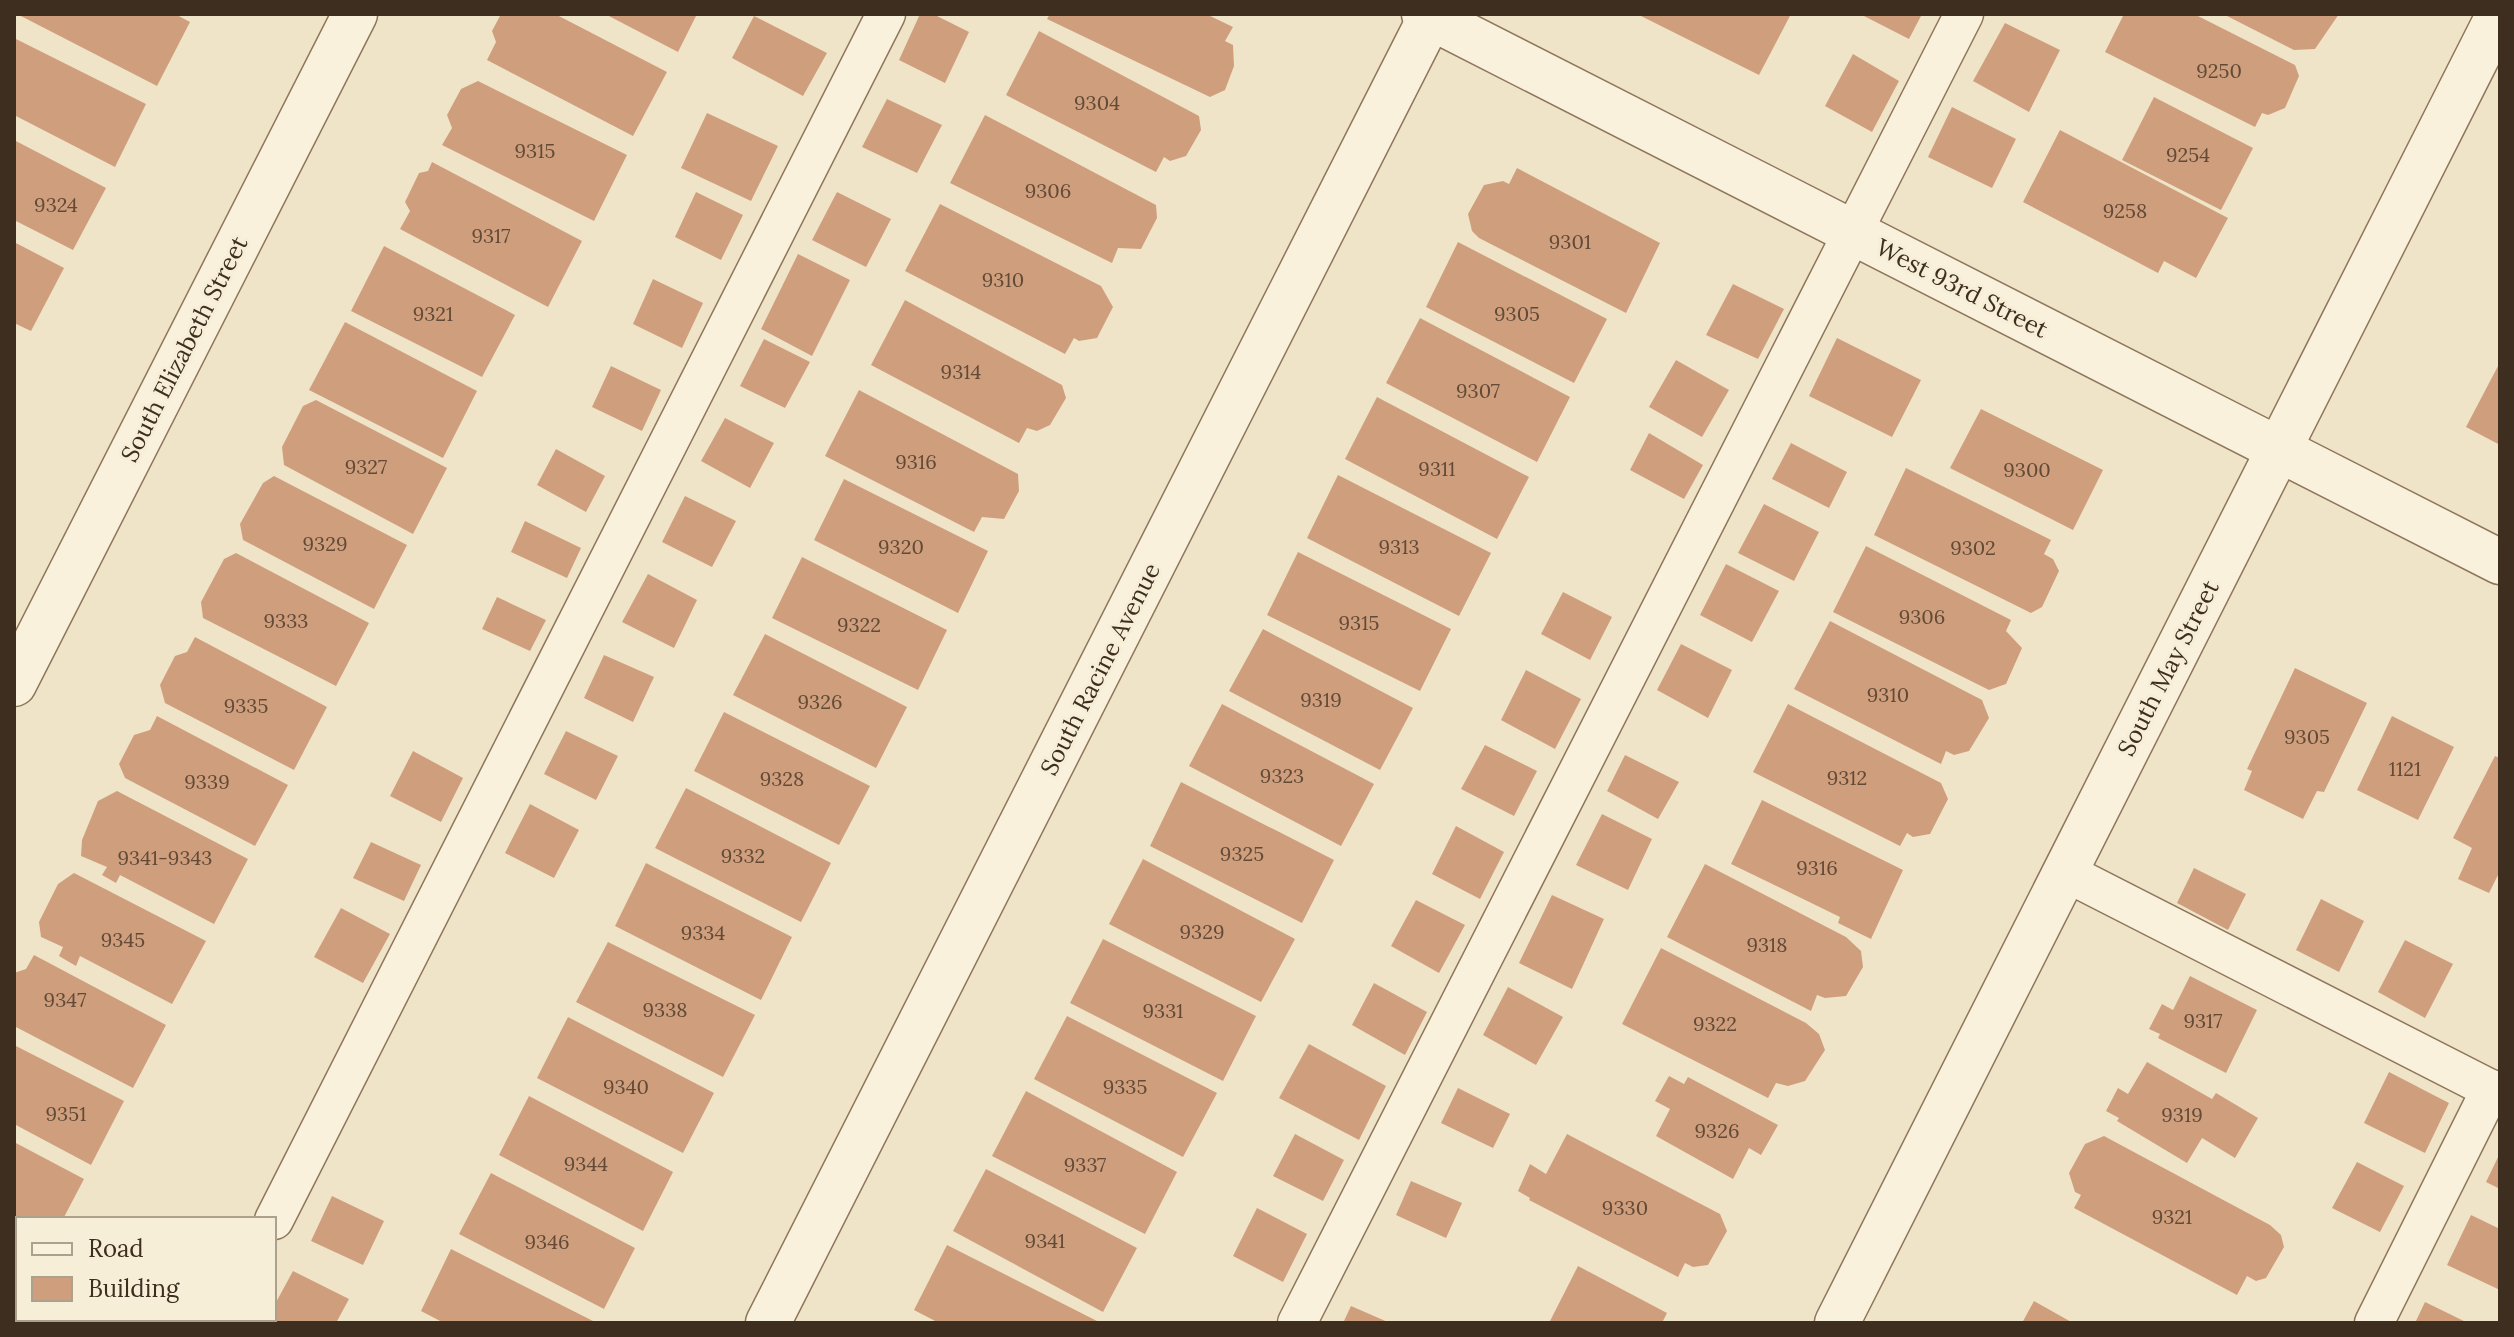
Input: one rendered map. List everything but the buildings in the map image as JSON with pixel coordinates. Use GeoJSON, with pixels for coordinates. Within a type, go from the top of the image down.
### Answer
{"type":"FeatureCollection","features":[{"type":"Feature","properties":{"kind":"street","name":"South Elizabeth Street"},"geometry":{"type":"LineString","coordinates":[[14,684],[355,14]]}},
{"type":"Feature","properties":{"kind":"street","name":"South May Street"},"geometry":{"type":"LineString","coordinates":[[1837,1323],[2499,14]]}},
{"type":"Feature","properties":{"kind":"street","name":"West 93rd Street"},"geometry":{"type":"LineString","coordinates":[[1429,15],[2500,562]]}},
{"type":"Feature","properties":{"kind":"street","name":"South Racine Avenue"},"geometry":{"type":"LineString","coordinates":[[768,1323],[1429,15]]}},
{"type":"Feature","properties":{"kind":"lane"},"geometry":{"type":"LineString","coordinates":[[276,1217],[886,14]]}},
{"type":"Feature","properties":{"kind":"lane"},"geometry":{"type":"LineString","coordinates":[[1297,1323],[1964,14]]}},
{"type":"Feature","properties":{"kind":"lane"},"geometry":{"type":"LineString","coordinates":[[2065,872],[2496,1092],[2374,1323]]}}]}
